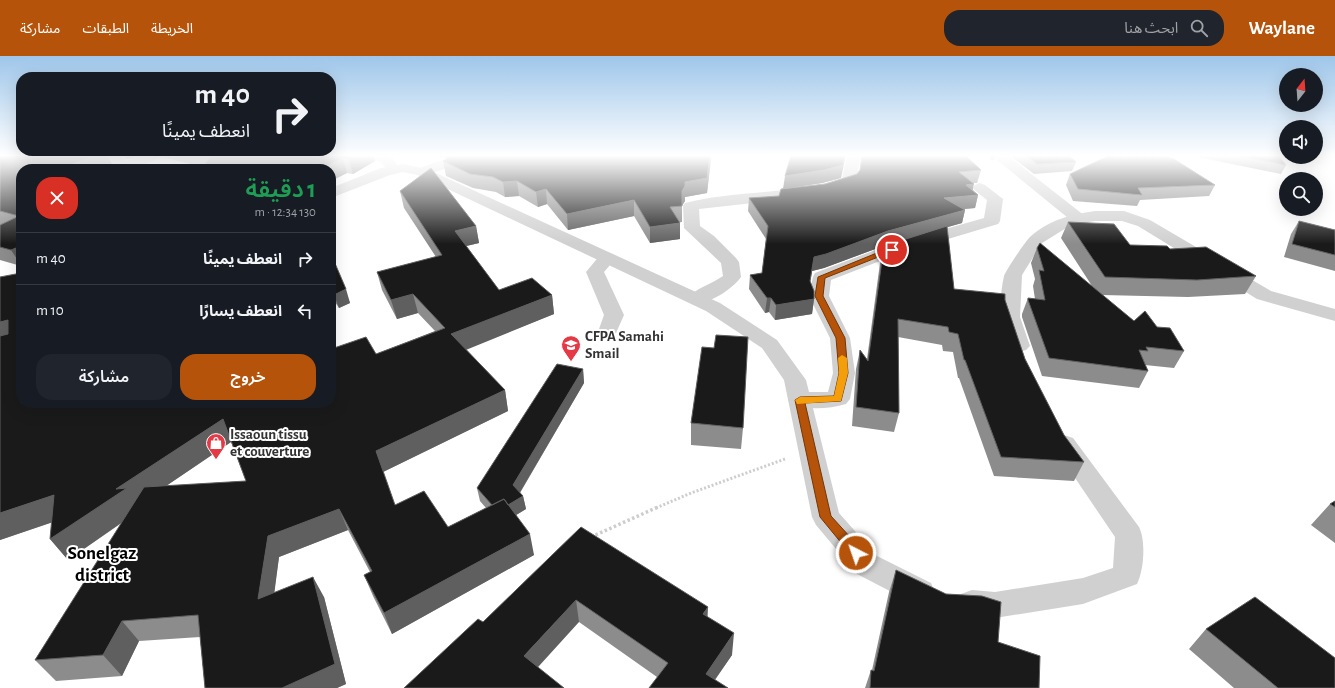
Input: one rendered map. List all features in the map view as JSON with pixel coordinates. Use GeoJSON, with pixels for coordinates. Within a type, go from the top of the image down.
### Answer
{"type":"FeatureCollection","features":[{"type":"Feature","properties":{"kind":"street"},"geometry":{"type":"LineString","coordinates":[[336,191],[352,184]]}},
{"type":"Feature","properties":{"kind":"street"},"geometry":{"type":"LineString","coordinates":[[449,184],[697,299],[713,307],[770,344],[795,380],[826,517],[866,565],[945,601],[995,605],[1083,591],[1127,575],[1129,535],[1065,447],[1054,426]]}},
{"type":"Feature","properties":{"kind":"street"},"geometry":{"type":"LineString","coordinates":[[697,299],[723,286],[732,277],[730,262],[708,240],[692,228],[691,206],[823,190],[841,184]]}},
{"type":"Feature","properties":{"kind":"street"},"geometry":{"type":"LineString","coordinates":[[1036,184],[1080,219]]}},
{"type":"Feature","properties":{"kind":"street"},"geometry":{"type":"LineString","coordinates":[[800,400],[838,399],[844,373],[840,338],[819,296],[822,277],[892,250],[992,221],[995,199],[980,188]]}},
{"type":"Feature","properties":{"kind":"street"},"geometry":{"type":"LineString","coordinates":[[1025,362],[1010,317],[1013,275],[1036,240],[1066,221],[1095,216],[1124,216],[1144,223],[1264,296],[1335,315]]}},
{"type":"Feature","properties":{"kind":"street"},"geometry":{"type":"LineString","coordinates":[[608,258],[595,272],[614,316],[609,328]]}},
{"type":"Feature","properties":{"kind":"path"},"geometry":{"type":"LineString","coordinates":[[586,540],[592,535],[691,493],[811,450]]}},
{"type":"Feature","properties":{"kind":"building"},"geometry":{"type":"Polygon","coordinates":[[[0,184],[16,184],[16,215],[0,211],[0,184]]]}},
{"type":"Feature","properties":{"kind":"building"},"geometry":{"type":"Polygon","coordinates":[[[409,184],[444,184],[476,226],[455,231],[499,290],[532,278],[552,295],[451,334],[505,390],[376,451],[395,505],[424,491],[448,527],[504,499],[530,534],[384,613],[364,575],[372,571],[339,509],[268,536],[258,599],[313,577],[335,664],[282,688],[205,688],[198,615],[122,621],[103,655],[35,660],[144,487],[246,481],[223,419],[116,489],[127,488],[50,539],[54,495],[0,513],[0,336],[8,334],[8,320],[0,322],[0,277],[16,274],[16,408],[336,408],[336,347],[366,337],[376,354],[445,328],[413,294],[391,300],[377,272],[442,255],[400,191],[409,184]]]}},
{"type":"Feature","properties":{"kind":"building"},"geometry":{"type":"Polygon","coordinates":[[[523,184],[685,184],[682,191],[682,206],[670,207],[680,223],[650,227],[634,200],[567,214],[546,189],[536,192],[523,184]]]}},
{"type":"Feature","properties":{"kind":"building"},"geometry":{"type":"Polygon","coordinates":[[[821,184],[970,184],[966,185],[978,195],[944,198],[965,210],[888,231],[814,257],[810,281],[814,291],[814,299],[776,305],[771,298],[767,298],[750,275],[762,273],[768,226],[749,198],[779,196],[781,189],[821,184]]]}},
{"type":"Feature","properties":{"kind":"building"},"geometry":{"type":"Polygon","coordinates":[[[1076,184],[1215,185],[1138,188],[1142,195],[1078,189],[1076,184]]]}},
{"type":"Feature","properties":{"kind":"building"},"geometry":{"type":"Polygon","coordinates":[[[16,217],[16,248],[11,250],[0,247],[0,225],[16,217]]]}},
{"type":"Feature","properties":{"kind":"building"},"geometry":{"type":"Polygon","coordinates":[[[1299,221],[1335,230],[1335,255],[1292,244],[1299,221]]]}},
{"type":"Feature","properties":{"kind":"building"},"geometry":{"type":"Polygon","coordinates":[[[1068,222],[1114,224],[1130,245],[1167,246],[1170,249],[1206,247],[1256,276],[1197,280],[1105,277],[1068,222]]]}},
{"type":"Feature","properties":{"kind":"building"},"geometry":{"type":"Polygon","coordinates":[[[947,226],[954,289],[1005,294],[1005,300],[1025,359],[1064,435],[1084,462],[1001,457],[964,360],[958,334],[949,332],[948,327],[898,319],[899,413],[856,407],[860,350],[868,361],[884,246],[947,226]]]}},
{"type":"Feature","properties":{"kind":"building"},"geometry":{"type":"Polygon","coordinates":[[[1040,243],[1134,321],[1145,311],[1157,327],[1170,328],[1184,351],[1146,347],[1148,351],[1139,350],[1148,371],[1049,358],[1028,300],[1028,298],[1045,300],[1039,270],[1044,271],[1037,248],[1040,243]]]}},
{"type":"Feature","properties":{"kind":"building"},"geometry":{"type":"Polygon","coordinates":[[[336,266],[346,289],[336,294],[336,266]]]}},
{"type":"Feature","properties":{"kind":"building"},"geometry":{"type":"Polygon","coordinates":[[[716,335],[748,337],[743,428],[691,423],[702,347],[714,348],[716,335]]]}},
{"type":"Feature","properties":{"kind":"building"},"geometry":{"type":"Polygon","coordinates":[[[557,364],[583,369],[513,485],[523,496],[508,505],[504,499],[492,505],[477,488],[557,364]]]}},
{"type":"Feature","properties":{"kind":"building"},"geometry":{"type":"Polygon","coordinates":[[[1335,501],[1335,507],[1330,504],[1335,501]]]}},
{"type":"Feature","properties":{"kind":"building"},"geometry":{"type":"Polygon","coordinates":[[[581,527],[708,607],[703,614],[734,633],[706,674],[728,688],[649,688],[668,663],[576,600],[524,656],[564,688],[404,688],[478,619],[483,622],[581,527]]]}},
{"type":"Feature","properties":{"kind":"building"},"geometry":{"type":"Polygon","coordinates":[[[896,570],[946,594],[982,596],[1001,602],[998,642],[1040,656],[1039,688],[870,688],[871,670],[874,671],[896,570]]]}},
{"type":"Feature","properties":{"kind":"building"},"geometry":{"type":"Polygon","coordinates":[[[1255,597],[1335,658],[1335,688],[1278,688],[1206,629],[1255,597]]]}},
{"type":"Feature","properties":{"kind":"slow traffic"},"geometry":{"type":"LineString","coordinates":[[800,402],[800,400],[838,399],[844,373],[842,358]]}},
{"type":"Feature","properties":{"kind":"place","name":"CFPA Samahi Smail"},"geometry":{"type":"Point","coordinates":[571,362]}},
{"type":"Feature","properties":{"kind":"place","name":"Issaoun tissu et couverture"},"geometry":{"type":"Point","coordinates":[216,460]}},
{"type":"Feature","properties":{"kind":"district","name":"Sonelgaz district"},"geometry":{"type":"Point","coordinates":[102,564]}},
{"type":"Feature","properties":{"kind":"route"},"geometry":{"type":"LineString","coordinates":[[856,553],[826,517],[800,400],[838,399],[844,373],[840,338],[819,296],[822,277],[892,250]]}}]}
